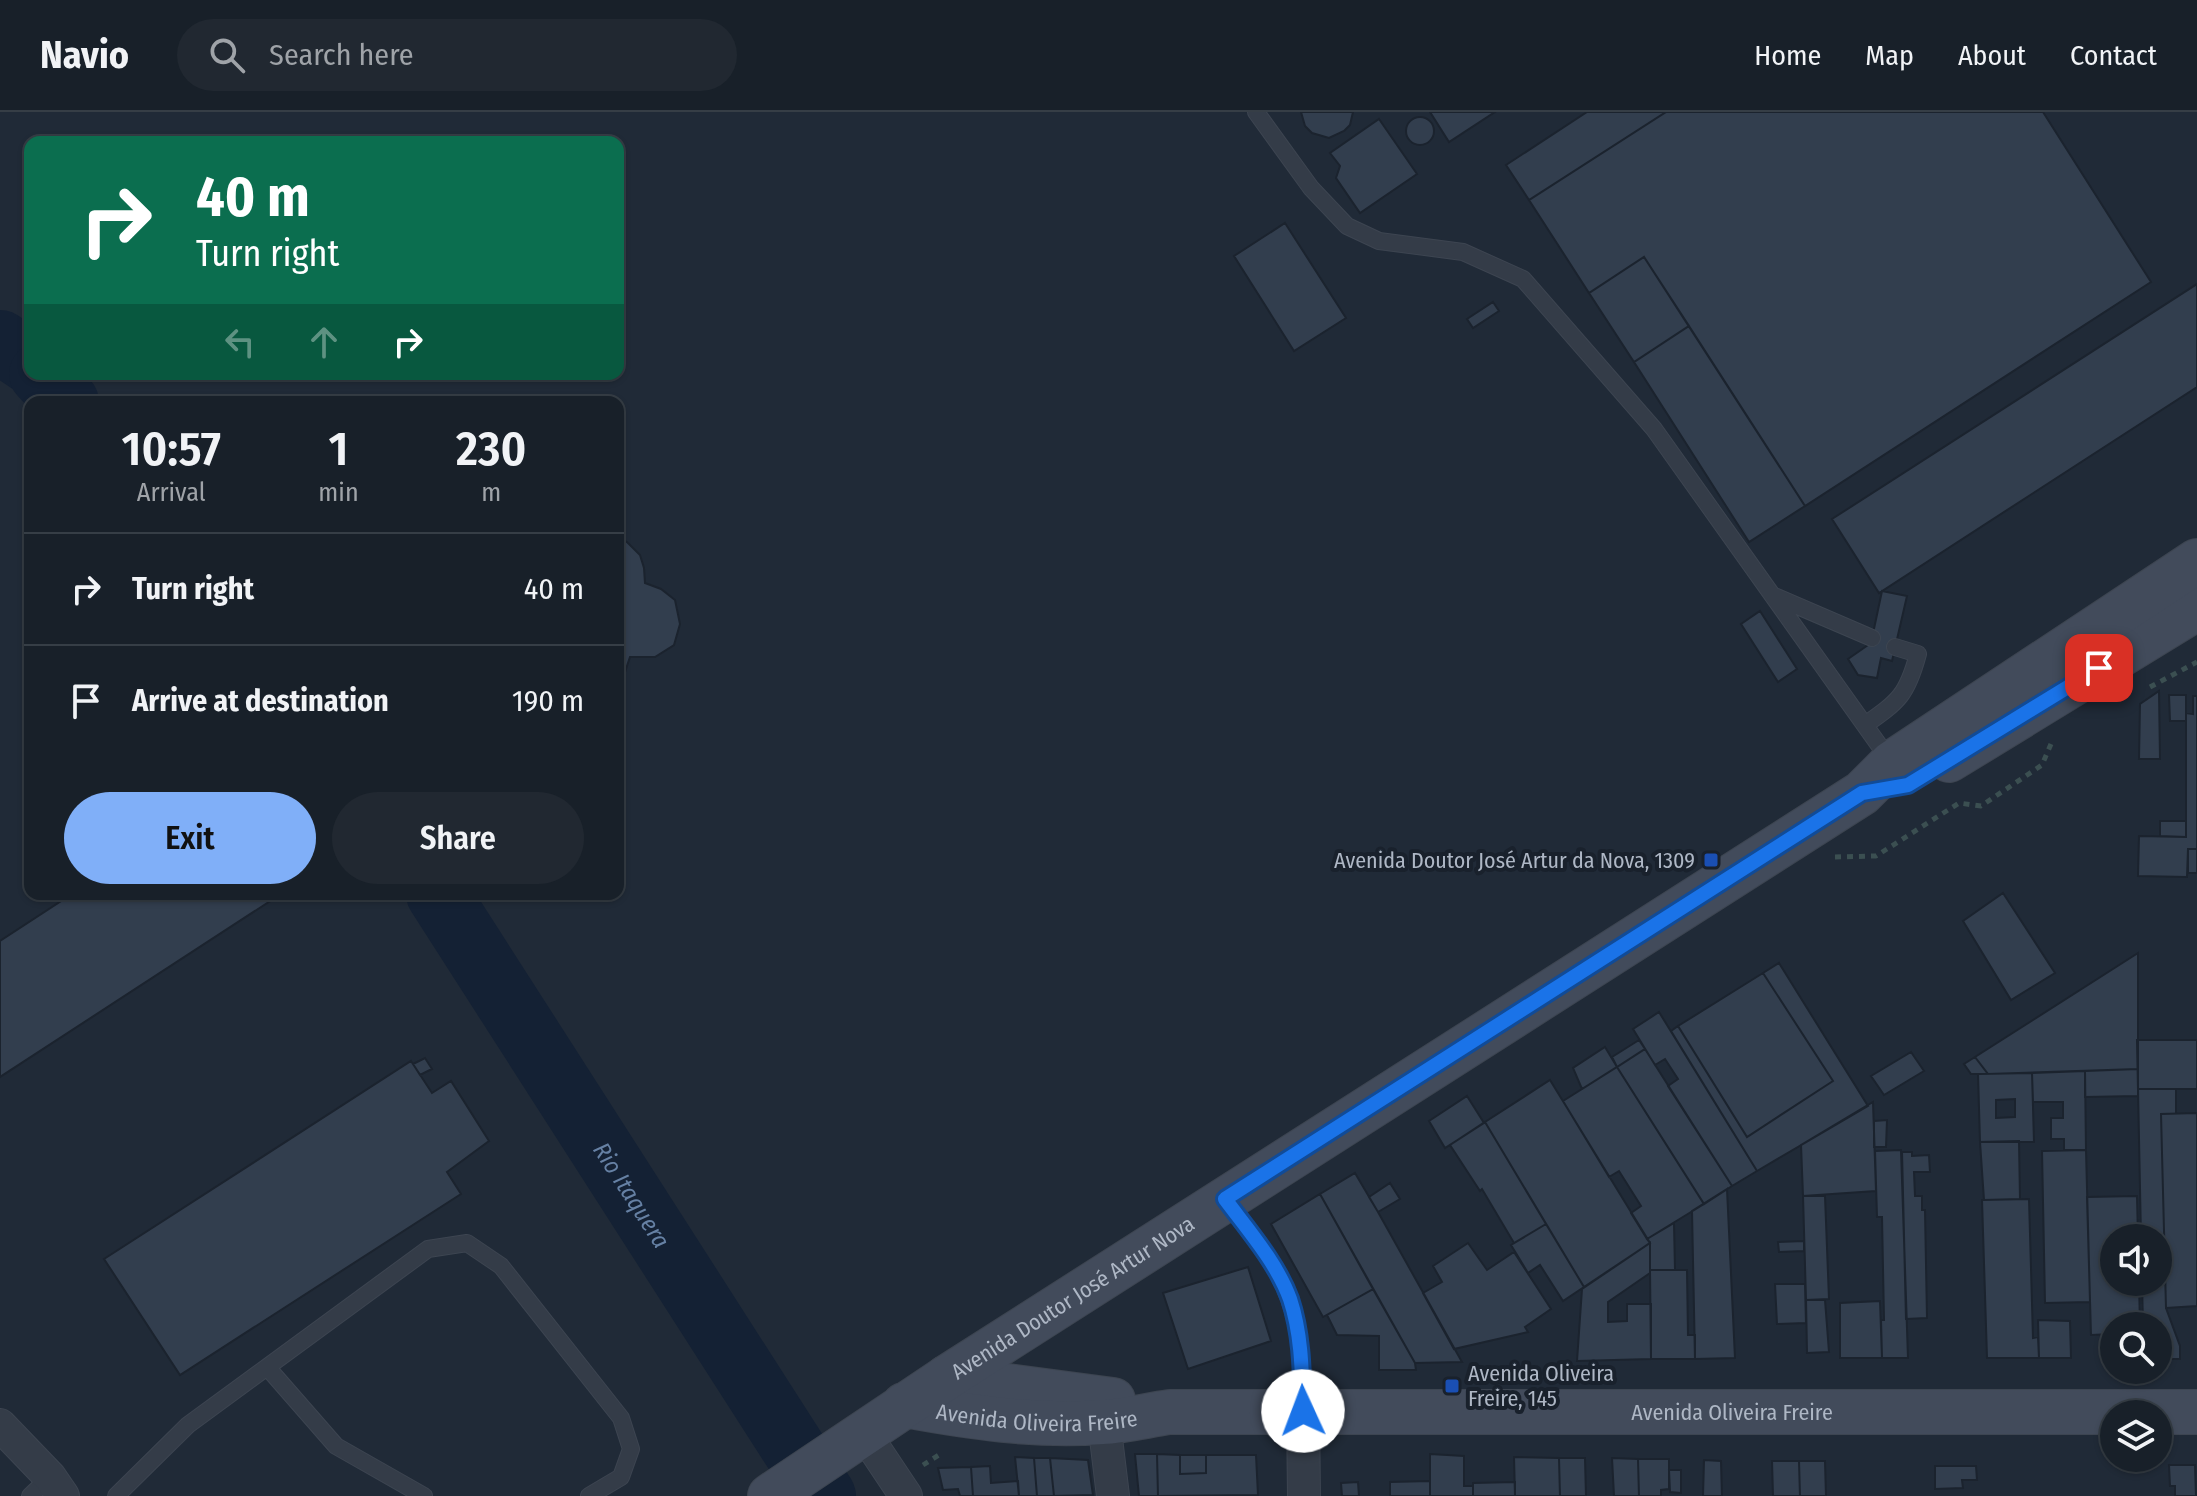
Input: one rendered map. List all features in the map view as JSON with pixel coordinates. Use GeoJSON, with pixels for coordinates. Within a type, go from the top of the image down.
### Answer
{"type":"FeatureCollection","features":[{"type":"Feature","properties":{"kind":"main road"},"geometry":{"type":"LineString","coordinates":[[2124,609],[2197,547]]}},
{"type":"Feature","properties":{"kind":"main road","name":"Avenida Doutor José Artur Nova"},"geometry":{"type":"LineString","coordinates":[[770,1496],[904,1405],[1877,778],[2197,561]]}},
{"type":"Feature","properties":{"kind":"main road","name":"Avenida Doutor José Artur Nova"},"geometry":{"type":"LineString","coordinates":[[1877,778],[1908,785],[2197,608]]}},
{"type":"Feature","properties":{"kind":"main road","name":"Avenida Oliveira Freire"},"geometry":{"type":"LineString","coordinates":[[946,1378],[1108,1399],[1170,1412]]}},
{"type":"Feature","properties":{"kind":"main road","name":"Avenida Oliveira Freire"},"geometry":{"type":"LineString","coordinates":[[904,1405],[958,1415],[1036,1423],[1104,1422],[1170,1412],[2197,1412]]}},
{"type":"Feature","properties":{"kind":"street"},"geometry":{"type":"LineString","coordinates":[[1303,1411],[1304,1496]]}},
{"type":"Feature","properties":{"kind":"street"},"geometry":{"type":"LineString","coordinates":[[1104,1422],[1113,1496]]}},
{"type":"Feature","properties":{"kind":"street"},"geometry":{"type":"LineString","coordinates":[[0,1425],[47,1490]]}},
{"type":"Feature","properties":{"kind":"street"},"geometry":{"type":"LineString","coordinates":[[854,1439],[906,1496]]}},
{"type":"Feature","properties":{"kind":"lane"},"geometry":{"type":"LineString","coordinates":[[1256,112],[1311,188],[1347,226],[1379,241],[1463,252],[1523,279],[1654,429],[1865,725],[1877,778]]}},
{"type":"Feature","properties":{"kind":"lane"},"geometry":{"type":"LineString","coordinates":[[1770,595],[1872,638]]}},
{"type":"Feature","properties":{"kind":"lane"},"geometry":{"type":"LineString","coordinates":[[1865,725],[1897,702],[1912,677],[1918,654],[1895,647]]}},
{"type":"Feature","properties":{"kind":"lane"},"geometry":{"type":"LineString","coordinates":[[1225,1199],[1272,1266],[1289,1298],[1298,1335],[1303,1411]]}},
{"type":"Feature","properties":{"kind":"lane"},"geometry":{"type":"LineString","coordinates":[[116,1496],[188,1425],[428,1249],[467,1243],[501,1266],[621,1418],[631,1449],[621,1477],[589,1496]]}},
{"type":"Feature","properties":{"kind":"lane"},"geometry":{"type":"LineString","coordinates":[[267,1367],[336,1446],[424,1496]]}},
{"type":"Feature","properties":{"kind":"path"},"geometry":{"type":"LineString","coordinates":[[2138,692],[2197,662]]}},
{"type":"Feature","properties":{"kind":"path"},"geometry":{"type":"LineString","coordinates":[[1824,858],[1876,856],[1959,803],[1981,806],[2042,765],[2051,742]]}},
{"type":"Feature","properties":{"kind":"building"},"geometry":{"type":"Polygon","coordinates":[[[1301,112],[1353,112],[1350,125],[1329,138],[1312,133],[1305,126],[1301,112]]]}},
{"type":"Feature","properties":{"kind":"building"},"geometry":{"type":"Polygon","coordinates":[[[1430,112],[1495,112],[1449,142],[1430,112]]]}},
{"type":"Feature","properties":{"kind":"building"},"geometry":{"type":"Polygon","coordinates":[[[1587,112],[1666,112],[1529,200],[1506,165],[1587,112]]]}},
{"type":"Feature","properties":{"kind":"building"},"geometry":{"type":"Polygon","coordinates":[[[1666,112],[2043,112],[2151,282],[1805,506],[1644,257],[1589,293],[1529,200],[1666,112]]]}},
{"type":"Feature","properties":{"kind":"building"},"geometry":{"type":"Polygon","coordinates":[[[1420,117],[1430,121],[1434,131],[1430,141],[1420,145],[1410,141],[1406,131],[1410,121],[1420,117]]]}},
{"type":"Feature","properties":{"kind":"building"},"geometry":{"type":"Polygon","coordinates":[[[1379,119],[1417,174],[1360,213],[1336,178],[1340,166],[1330,153],[1379,119]]]}},
{"type":"Feature","properties":{"kind":"building"},"geometry":{"type":"Polygon","coordinates":[[[1285,223],[1346,318],[1294,351],[1234,256],[1285,223]]]}},
{"type":"Feature","properties":{"kind":"building"},"geometry":{"type":"Polygon","coordinates":[[[1644,257],[1689,326],[1634,362],[1589,293],[1644,257]]]}},
{"type":"Feature","properties":{"kind":"building"},"geometry":{"type":"Polygon","coordinates":[[[2197,284],[2197,387],[1879,593],[1832,519],[2197,284]]]}},
{"type":"Feature","properties":{"kind":"building"},"geometry":{"type":"Polygon","coordinates":[[[1493,302],[1499,311],[1473,328],[1467,319],[1493,302]]]}},
{"type":"Feature","properties":{"kind":"building"},"geometry":{"type":"Polygon","coordinates":[[[1689,326],[1805,506],[1749,542],[1634,362],[1689,326]]]}},
{"type":"Feature","properties":{"kind":"building"},"geometry":{"type":"Polygon","coordinates":[[[624,541],[640,555],[645,583],[661,589],[675,600],[680,624],[674,645],[655,657],[630,657],[625,672],[624,541]]]}},
{"type":"Feature","properties":{"kind":"building"},"geometry":{"type":"Polygon","coordinates":[[[1882,591],[1907,596],[1892,661],[1881,658],[1877,678],[1858,675],[1848,659],[1871,643],[1882,591]]]}},
{"type":"Feature","properties":{"kind":"building"},"geometry":{"type":"Polygon","coordinates":[[[1760,611],[1797,669],[1778,682],[1741,624],[1760,611]]]}},
{"type":"Feature","properties":{"kind":"building"},"geometry":{"type":"Polygon","coordinates":[[[2159,691],[2160,759],[2139,759],[2140,704],[2159,691]]]}},
{"type":"Feature","properties":{"kind":"building"},"geometry":{"type":"Polygon","coordinates":[[[2169,695],[2186,695],[2186,721],[2170,721],[2169,695]]]}},
{"type":"Feature","properties":{"kind":"building"},"geometry":{"type":"Polygon","coordinates":[[[2193,696],[2197,696],[2197,849],[2188,849],[2187,877],[2138,876],[2139,836],[2186,837],[2186,713],[2193,714],[2193,696]]]}},
{"type":"Feature","properties":{"kind":"building"},"geometry":{"type":"Polygon","coordinates":[[[2160,821],[2186,821],[2186,837],[2160,836],[2160,821]]]}},
{"type":"Feature","properties":{"kind":"building"},"geometry":{"type":"Polygon","coordinates":[[[2188,849],[2197,849],[2197,873],[2188,873],[2188,849]]]}},
{"type":"Feature","properties":{"kind":"building"},"geometry":{"type":"Polygon","coordinates":[[[2003,893],[2055,973],[2011,1000],[1963,921],[2003,893]]]}},
{"type":"Feature","properties":{"kind":"building"},"geometry":{"type":"Polygon","coordinates":[[[63,900],[272,900],[0,1077],[0,941],[63,900]]]}},
{"type":"Feature","properties":{"kind":"building"},"geometry":{"type":"Polygon","coordinates":[[[2138,953],[2138,1069],[1988,1074],[1975,1057],[2138,953]]]}},
{"type":"Feature","properties":{"kind":"building"},"geometry":{"type":"Polygon","coordinates":[[[1779,963],[1868,1106],[1757,1171],[1671,1031],[1678,1026],[1747,1137],[1833,1081],[1763,973],[1779,963]]]}},
{"type":"Feature","properties":{"kind":"building"},"geometry":{"type":"Polygon","coordinates":[[[1763,973],[1833,1081],[1747,1137],[1678,1026],[1763,973]]]}},
{"type":"Feature","properties":{"kind":"building"},"geometry":{"type":"Polygon","coordinates":[[[1659,1012],[1757,1171],[1732,1186],[1668,1086],[1678,1079],[1665,1059],[1655,1065],[1633,1029],[1659,1012]]]}},
{"type":"Feature","properties":{"kind":"building"},"geometry":{"type":"Polygon","coordinates":[[[1639,1040],[1645,1049],[1617,1067],[1612,1057],[1639,1040]]]}},
{"type":"Feature","properties":{"kind":"building"},"geometry":{"type":"Polygon","coordinates":[[[2137,1040],[2197,1040],[2197,1089],[2138,1089],[2137,1040]]]}},
{"type":"Feature","properties":{"kind":"building"},"geometry":{"type":"Polygon","coordinates":[[[1605,1047],[1617,1067],[1582,1089],[1573,1068],[1605,1047]]]}},
{"type":"Feature","properties":{"kind":"building"},"geometry":{"type":"Polygon","coordinates":[[[1645,1049],[1732,1186],[1704,1204],[1617,1067],[1645,1049]]]}},
{"type":"Feature","properties":{"kind":"building"},"geometry":{"type":"Polygon","coordinates":[[[1911,1052],[1924,1071],[1884,1095],[1871,1076],[1911,1052]]]}},
{"type":"Feature","properties":{"kind":"building"},"geometry":{"type":"Polygon","coordinates":[[[1975,1057],[1988,1074],[1971,1074],[1964,1064],[1975,1057]]]}},
{"type":"Feature","properties":{"kind":"building"},"geometry":{"type":"Polygon","coordinates":[[[425,1058],[432,1069],[420,1075],[413,1064],[425,1058]]]}},
{"type":"Feature","properties":{"kind":"building"},"geometry":{"type":"Polygon","coordinates":[[[411,1061],[432,1093],[451,1081],[489,1141],[447,1172],[461,1194],[180,1375],[104,1259],[411,1061]]]}},
{"type":"Feature","properties":{"kind":"building"},"geometry":{"type":"Polygon","coordinates":[[[1617,1067],[1704,1204],[1647,1239],[1631,1213],[1641,1206],[1619,1171],[1609,1177],[1563,1101],[1617,1067]]]}},
{"type":"Feature","properties":{"kind":"building"},"geometry":{"type":"Polygon","coordinates":[[[2138,1069],[2138,1096],[2085,1097],[2085,1071],[2138,1069]]]}},
{"type":"Feature","properties":{"kind":"building"},"geometry":{"type":"Polygon","coordinates":[[[2085,1071],[2086,1150],[2064,1150],[2064,1139],[2051,1139],[2051,1118],[2063,1118],[2063,1102],[2033,1102],[2032,1073],[2085,1071]]]}},
{"type":"Feature","properties":{"kind":"building"},"geometry":{"type":"Polygon","coordinates":[[[2032,1073],[2034,1142],[1980,1142],[1978,1074],[2032,1073]],[[2015,1099],[1996,1100],[1996,1118],[2015,1117],[2015,1099]]]}},
{"type":"Feature","properties":{"kind":"building"},"geometry":{"type":"Polygon","coordinates":[[[1550,1080],[1650,1243],[1584,1287],[1485,1122],[1550,1080]]]}},
{"type":"Feature","properties":{"kind":"building"},"geometry":{"type":"Polygon","coordinates":[[[2138,1089],[2176,1089],[2176,1114],[2161,1114],[2164,1224],[2141,1224],[2138,1089]]]}},
{"type":"Feature","properties":{"kind":"building"},"geometry":{"type":"Polygon","coordinates":[[[1467,1096],[1484,1123],[1445,1148],[1429,1121],[1467,1096]]]}},
{"type":"Feature","properties":{"kind":"building"},"geometry":{"type":"Polygon","coordinates":[[[1873,1102],[1876,1191],[1803,1196],[1801,1145],[1873,1102]]]}},
{"type":"Feature","properties":{"kind":"building"},"geometry":{"type":"Polygon","coordinates":[[[2197,1113],[2197,1306],[2166,1308],[2166,1296],[2172,1296],[2172,1224],[2164,1224],[2161,1114],[2197,1113]]]}},
{"type":"Feature","properties":{"kind":"building"},"geometry":{"type":"Polygon","coordinates":[[[1887,1120],[1886,1147],[1874,1147],[1874,1121],[1887,1120]]]}},
{"type":"Feature","properties":{"kind":"building"},"geometry":{"type":"Polygon","coordinates":[[[1485,1122],[1546,1224],[1514,1243],[1482,1189],[1480,1191],[1450,1145],[1485,1122]]]}},
{"type":"Feature","properties":{"kind":"building"},"geometry":{"type":"Polygon","coordinates":[[[2019,1141],[2020,1199],[1984,1200],[1980,1142],[2019,1141]]]}},
{"type":"Feature","properties":{"kind":"building"},"geometry":{"type":"Polygon","coordinates":[[[1901,1150],[1908,1358],[1882,1358],[1882,1217],[1877,1217],[1875,1151],[1901,1150]]]}},
{"type":"Feature","properties":{"kind":"building"},"geometry":{"type":"Polygon","coordinates":[[[2086,1150],[2090,1302],[2045,1303],[2042,1151],[2086,1150]]]}},
{"type":"Feature","properties":{"kind":"building"},"geometry":{"type":"Polygon","coordinates":[[[1902,1152],[1912,1152],[1912,1156],[1929,1155],[1930,1172],[1914,1172],[1915,1196],[1922,1196],[1922,1210],[1925,1210],[1927,1318],[1906,1319],[1902,1152]]]}},
{"type":"Feature","properties":{"kind":"building"},"geometry":{"type":"Polygon","coordinates":[[[1355,1173],[1462,1362],[1415,1363],[1320,1194],[1355,1173]]]}},
{"type":"Feature","properties":{"kind":"building"},"geometry":{"type":"Polygon","coordinates":[[[1390,1183],[1400,1199],[1378,1212],[1369,1197],[1390,1183]]]}},
{"type":"Feature","properties":{"kind":"building"},"geometry":{"type":"Polygon","coordinates":[[[1727,1189],[1735,1358],[1695,1359],[1692,1211],[1727,1189]]]}},
{"type":"Feature","properties":{"kind":"building"},"geometry":{"type":"Polygon","coordinates":[[[1320,1194],[1373,1289],[1323,1317],[1271,1224],[1320,1194]]]}},
{"type":"Feature","properties":{"kind":"building"},"geometry":{"type":"Polygon","coordinates":[[[1803,1196],[1825,1196],[1829,1299],[1806,1300],[1803,1196]]]}},
{"type":"Feature","properties":{"kind":"building"},"geometry":{"type":"Polygon","coordinates":[[[2137,1196],[2138,1224],[2100,1224],[2100,1296],[2139,1296],[2140,1312],[2100,1312],[2100,1335],[2091,1335],[2087,1197],[2137,1196]]]}},
{"type":"Feature","properties":{"kind":"building"},"geometry":{"type":"Polygon","coordinates":[[[2029,1199],[2033,1338],[2038,1337],[2039,1358],[1987,1358],[1982,1200],[2029,1199]]]}},
{"type":"Feature","properties":{"kind":"building"},"geometry":{"type":"Polygon","coordinates":[[[1674,1223],[1675,1270],[1650,1270],[1650,1243],[1647,1239],[1674,1223]]]}},
{"type":"Feature","properties":{"kind":"building"},"geometry":{"type":"Polygon","coordinates":[[[1546,1224],[1584,1287],[1563,1301],[1540,1265],[1528,1273],[1511,1245],[1546,1224]]]}},
{"type":"Feature","properties":{"kind":"building"},"geometry":{"type":"Polygon","coordinates":[[[1804,1241],[1804,1251],[1779,1252],[1778,1242],[1804,1241]]]}},
{"type":"Feature","properties":{"kind":"building"},"geometry":{"type":"Polygon","coordinates":[[[1468,1243],[1487,1270],[1514,1252],[1551,1309],[1525,1327],[1528,1332],[1454,1349],[1423,1293],[1442,1282],[1433,1266],[1468,1243]]]}},
{"type":"Feature","properties":{"kind":"building"},"geometry":{"type":"Polygon","coordinates":[[[1650,1243],[1650,1273],[1608,1302],[1608,1322],[1627,1321],[1627,1304],[1651,1304],[1651,1359],[1577,1361],[1582,1289],[1650,1243]]]}},
{"type":"Feature","properties":{"kind":"building"},"geometry":{"type":"Polygon","coordinates":[[[1248,1267],[1271,1341],[1188,1369],[1163,1293],[1248,1267]]]}},
{"type":"Feature","properties":{"kind":"building"},"geometry":{"type":"Polygon","coordinates":[[[1650,1270],[1687,1270],[1688,1335],[1695,1335],[1695,1359],[1651,1359],[1650,1270]]]}},
{"type":"Feature","properties":{"kind":"building"},"geometry":{"type":"Polygon","coordinates":[[[1775,1284],[1805,1284],[1806,1323],[1777,1324],[1775,1284]]]}},
{"type":"Feature","properties":{"kind":"building"},"geometry":{"type":"Polygon","coordinates":[[[1373,1289],[1416,1370],[1379,1370],[1379,1336],[1337,1335],[1327,1315],[1373,1289]]]}},
{"type":"Feature","properties":{"kind":"building"},"geometry":{"type":"Polygon","coordinates":[[[2142,1296],[2166,1296],[2167,1312],[2143,1312],[2142,1296]]]}},
{"type":"Feature","properties":{"kind":"building"},"geometry":{"type":"Polygon","coordinates":[[[1806,1300],[1825,1300],[1829,1352],[1807,1353],[1806,1300]]]}},
{"type":"Feature","properties":{"kind":"building"},"geometry":{"type":"Polygon","coordinates":[[[1880,1301],[1882,1358],[1840,1358],[1840,1303],[1880,1301]]]}},
{"type":"Feature","properties":{"kind":"building"},"geometry":{"type":"Polygon","coordinates":[[[2038,1320],[2070,1321],[2071,1358],[2039,1358],[2038,1320]]]}},
{"type":"Feature","properties":{"kind":"building"},"geometry":{"type":"Polygon","coordinates":[[[2172,1324],[2180,1346],[2180,1359],[2172,1359],[2172,1324]]]}},
{"type":"Feature","properties":{"kind":"building"},"geometry":{"type":"Polygon","coordinates":[[[1135,1454],[1157,1454],[1158,1496],[1139,1496],[1135,1454]]]}},
{"type":"Feature","properties":{"kind":"building"},"geometry":{"type":"Polygon","coordinates":[[[1157,1454],[1180,1455],[1180,1474],[1206,1473],[1206,1455],[1256,1455],[1258,1495],[1158,1496],[1157,1454]]]}},
{"type":"Feature","properties":{"kind":"building"},"geometry":{"type":"Polygon","coordinates":[[[1430,1454],[1464,1456],[1464,1486],[1473,1486],[1473,1496],[1430,1496],[1430,1454]]]}},
{"type":"Feature","properties":{"kind":"building"},"geometry":{"type":"Polygon","coordinates":[[[1180,1455],[1206,1455],[1206,1473],[1180,1474],[1180,1455]]]}},
{"type":"Feature","properties":{"kind":"building"},"geometry":{"type":"Polygon","coordinates":[[[1015,1457],[1034,1458],[1037,1496],[1019,1496],[1015,1457]]]}},
{"type":"Feature","properties":{"kind":"building"},"geometry":{"type":"Polygon","coordinates":[[[1514,1457],[1559,1458],[1560,1496],[1515,1496],[1514,1457]]]}},
{"type":"Feature","properties":{"kind":"building"},"geometry":{"type":"Polygon","coordinates":[[[1034,1458],[1050,1458],[1054,1496],[1037,1496],[1034,1458]]]}},
{"type":"Feature","properties":{"kind":"building"},"geometry":{"type":"Polygon","coordinates":[[[1050,1458],[1088,1460],[1093,1495],[1054,1496],[1050,1458]]]}},
{"type":"Feature","properties":{"kind":"building"},"geometry":{"type":"Polygon","coordinates":[[[1559,1458],[1585,1458],[1586,1496],[1560,1496],[1559,1458]]]}},
{"type":"Feature","properties":{"kind":"building"},"geometry":{"type":"Polygon","coordinates":[[[1612,1458],[1638,1459],[1639,1496],[1614,1496],[1612,1458]]]}},
{"type":"Feature","properties":{"kind":"building"},"geometry":{"type":"Polygon","coordinates":[[[1638,1459],[1669,1459],[1669,1489],[1661,1490],[1661,1496],[1639,1496],[1638,1459]]]}},
{"type":"Feature","properties":{"kind":"building"},"geometry":{"type":"Polygon","coordinates":[[[1704,1460],[1721,1461],[1722,1496],[1703,1496],[1704,1460]]]}},
{"type":"Feature","properties":{"kind":"building"},"geometry":{"type":"Polygon","coordinates":[[[1772,1461],[1799,1461],[1800,1496],[1773,1496],[1772,1461]]]}},
{"type":"Feature","properties":{"kind":"building"},"geometry":{"type":"Polygon","coordinates":[[[1799,1461],[1825,1461],[1826,1496],[1800,1496],[1799,1461]]]}},
{"type":"Feature","properties":{"kind":"building"},"geometry":{"type":"Polygon","coordinates":[[[2172,1465],[2195,1465],[2196,1496],[2175,1496],[2175,1486],[2170,1486],[2172,1465]]]}},
{"type":"Feature","properties":{"kind":"building"},"geometry":{"type":"Polygon","coordinates":[[[990,1466],[991,1483],[1018,1481],[1019,1496],[973,1496],[971,1467],[990,1466]]]}},
{"type":"Feature","properties":{"kind":"building"},"geometry":{"type":"Polygon","coordinates":[[[1935,1466],[1976,1466],[1977,1480],[1962,1480],[1963,1488],[1935,1489],[1935,1466]]]}},
{"type":"Feature","properties":{"kind":"building"},"geometry":{"type":"Polygon","coordinates":[[[971,1467],[973,1496],[960,1496],[958,1489],[943,1490],[938,1468],[971,1467]]]}},
{"type":"Feature","properties":{"kind":"building"},"geometry":{"type":"Polygon","coordinates":[[[1669,1470],[1681,1470],[1681,1493],[1670,1492],[1669,1470]]]}},
{"type":"Feature","properties":{"kind":"building"},"geometry":{"type":"Polygon","coordinates":[[[1430,1481],[1430,1496],[1390,1496],[1390,1482],[1430,1481]]]}},
{"type":"Feature","properties":{"kind":"building"},"geometry":{"type":"Polygon","coordinates":[[[1358,1482],[1359,1496],[1342,1496],[1341,1483],[1358,1482]]]}},
{"type":"Feature","properties":{"kind":"building"},"geometry":{"type":"Polygon","coordinates":[[[1515,1482],[1515,1496],[1473,1496],[1473,1483],[1515,1482]]]}},
{"type":"Feature","properties":{"kind":"waterway","name":"Rio Itaquera"},"geometry":{"type":"LineString","coordinates":[[0,342],[24,358]]}},
{"type":"Feature","properties":{"kind":"waterway","name":"Rio Itaquera"},"geometry":{"type":"LineString","coordinates":[[47,380],[61,396]]}},
{"type":"Feature","properties":{"kind":"waterway","name":"Rio Itaquera"},"geometry":{"type":"LineString","coordinates":[[442,900],[824,1496]]}},
{"type":"Feature","properties":{"kind":"place","name":"Avenida Doutor José Artur da Nova, 1309"},"geometry":{"type":"Point","coordinates":[1711,860]}},
{"type":"Feature","properties":{"kind":"place","name":"Avenida Oliveira Freire, 145"},"geometry":{"type":"Point","coordinates":[1452,1386]}},
{"type":"Feature","properties":{"kind":"route"},"geometry":{"type":"LineString","coordinates":[[1303,1411],[1298,1335],[1289,1298],[1272,1266],[1225,1199],[1862,793],[1908,785],[2099,668]]}}]}
